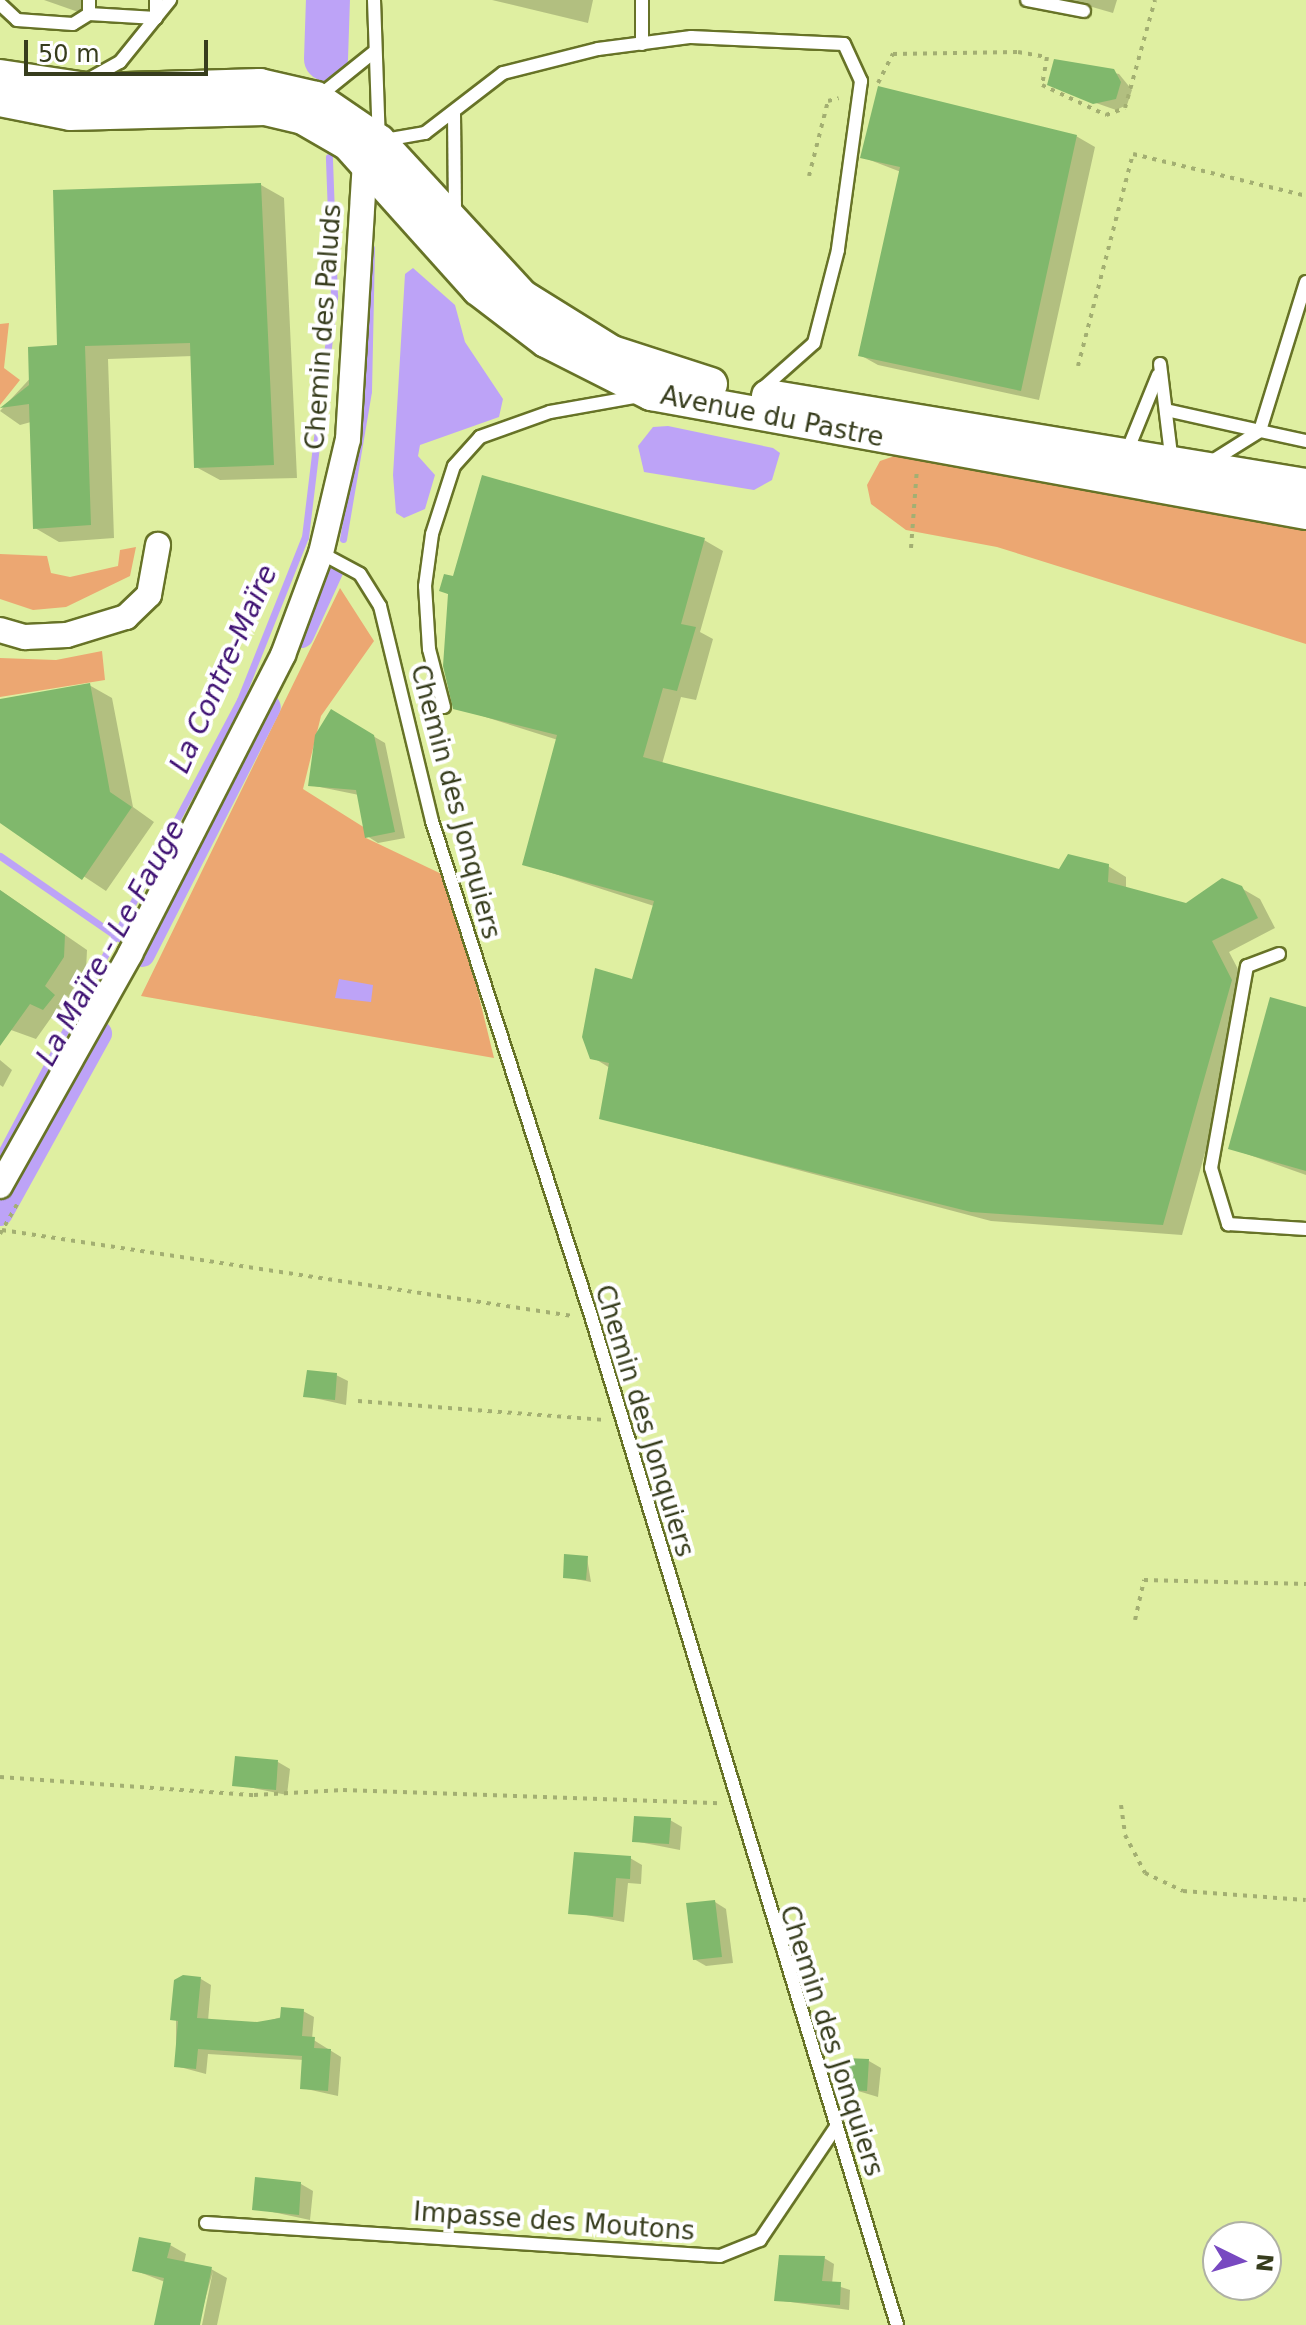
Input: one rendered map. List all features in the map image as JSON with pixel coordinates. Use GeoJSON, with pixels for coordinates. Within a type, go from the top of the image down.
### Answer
{"type":"FeatureCollection","features":[{"type":"Feature","properties":{"kind":"street","name":"Avenue du Pastre"},"geometry":{"type":"LineString","coordinates":[[0,76],[73,88],[260,85],[316,98],[522,296],[574,332],[671,375],[755,394],[1186,468],[1306,485]]}},
{"type":"Feature","properties":{"kind":"street","name":"Avenue du Pastre"},"geometry":{"type":"LineString","coordinates":[[0,100],[70,114],[265,109],[333,132],[372,151],[478,289],[546,341],[651,394],[919,447],[1306,513]]}},
{"type":"Feature","properties":{"kind":"street","name":"Chemin des Paluds"},"geometry":{"type":"LineString","coordinates":[[0,1186],[268,683],[321,553],[348,439],[372,151]]}},
{"type":"Feature","properties":{"kind":"street"},"geometry":{"type":"LineString","coordinates":[[0,630],[67,635],[126,617],[149,595],[158,545]]}},
{"type":"Feature","properties":{"kind":"lane"},"geometry":{"type":"LineString","coordinates":[[156,0],[156,18]]}},
{"type":"Feature","properties":{"kind":"lane"},"geometry":{"type":"LineString","coordinates":[[73,88],[120,62],[170,0]]}},
{"type":"Feature","properties":{"kind":"lane"},"geometry":{"type":"LineString","coordinates":[[374,0],[372,151],[425,133],[454,114],[503,73],[691,37],[844,44],[860,92],[838,250],[814,343],[755,394]]}},
{"type":"Feature","properties":{"kind":"lane"},"geometry":{"type":"LineString","coordinates":[[642,0],[642,44]]}},
{"type":"Feature","properties":{"kind":"lane"},"geometry":{"type":"LineString","coordinates":[[1027,0],[1084,11]]}},
{"type":"Feature","properties":{"kind":"lane"},"geometry":{"type":"LineString","coordinates":[[0,4],[17,20],[73,24],[89,7],[156,18]]}},
{"type":"Feature","properties":{"kind":"lane"},"geometry":{"type":"LineString","coordinates":[[316,98],[374,52]]}},
{"type":"Feature","properties":{"kind":"lane"},"geometry":{"type":"LineString","coordinates":[[454,114],[455,230]]}},
{"type":"Feature","properties":{"kind":"lane"},"geometry":{"type":"LineString","coordinates":[[1124,457],[1151,407],[1160,364],[1166,410],[1186,468],[1260,431],[1306,282]]}},
{"type":"Feature","properties":{"kind":"lane"},"geometry":{"type":"LineString","coordinates":[[444,707],[429,649],[425,586],[432,534],[454,466],[494,432],[550,412],[651,394]]}},
{"type":"Feature","properties":{"kind":"lane"},"geometry":{"type":"LineString","coordinates":[[1166,410],[1306,441]]}},
{"type":"Feature","properties":{"kind":"lane","name":"Chemin des Jonquiers"},"geometry":{"type":"LineString","coordinates":[[321,553],[360,574],[380,606],[432,821],[592,1319],[735,1803],[897,2325]]}},
{"type":"Feature","properties":{"kind":"lane"},"geometry":{"type":"LineString","coordinates":[[1279,954],[1247,966],[1211,1168],[1228,1224],[1306,1229]]}},
{"type":"Feature","properties":{"kind":"lane","name":"Impasse des Moutons"},"geometry":{"type":"LineString","coordinates":[[206,2223],[720,2256],[760,2240],[836,2127]]}},
{"type":"Feature","properties":{"kind":"path"},"geometry":{"type":"LineString","coordinates":[[809,176],[828,101],[860,92],[882,81],[893,54],[1018,52],[1047,57],[1042,85],[1106,115],[1125,108],[1155,0]]}},
{"type":"Feature","properties":{"kind":"path"},"geometry":{"type":"LineString","coordinates":[[1078,366],[1133,154],[1306,196]]}},
{"type":"Feature","properties":{"kind":"path"},"geometry":{"type":"LineString","coordinates":[[911,548],[919,447]]}},
{"type":"Feature","properties":{"kind":"path"},"geometry":{"type":"LineString","coordinates":[[2,1230],[592,1319]]}},
{"type":"Feature","properties":{"kind":"path"},"geometry":{"type":"LineString","coordinates":[[358,1401],[622,1422]]}},
{"type":"Feature","properties":{"kind":"path"},"geometry":{"type":"LineString","coordinates":[[1135,1620],[1144,1580],[1306,1584]]}},
{"type":"Feature","properties":{"kind":"path"},"geometry":{"type":"LineString","coordinates":[[0,1777],[254,1795],[343,1790],[735,1803]]}},
{"type":"Feature","properties":{"kind":"path"},"geometry":{"type":"LineString","coordinates":[[1121,1805],[1125,1835],[1145,1873],[1183,1891],[1306,1900]]}},
{"type":"Feature","properties":{"kind":"shaded area"},"geometry":{"type":"Polygon","coordinates":[[[413,268],[455,305],[465,342],[503,399],[499,417],[420,445],[418,456],[435,475],[425,509],[404,518],[396,513],[393,475],[405,274],[413,268]]]}},
{"type":"Feature","properties":{"kind":"shaded area"},"geometry":{"type":"Polygon","coordinates":[[[9,323],[4,368],[20,380],[0,405],[0,324],[9,323]]]}},
{"type":"Feature","properties":{"kind":"shaded area"},"geometry":{"type":"Polygon","coordinates":[[[668,426],[773,448],[780,453],[772,480],[754,490],[644,472],[638,446],[653,427],[668,426]]]}},
{"type":"Feature","properties":{"kind":"shaded area"},"geometry":{"type":"Polygon","coordinates":[[[906,452],[1306,526],[1306,644],[997,547],[906,530],[871,504],[867,485],[880,461],[906,452]]]}},
{"type":"Feature","properties":{"kind":"shaded area"},"geometry":{"type":"Polygon","coordinates":[[[136,547],[130,576],[66,607],[33,610],[0,599],[0,554],[47,556],[51,573],[70,577],[118,566],[120,550],[136,547]]]}},
{"type":"Feature","properties":{"kind":"shaded area"},"geometry":{"type":"Polygon","coordinates":[[[340,588],[374,641],[321,716],[303,789],[365,828],[366,838],[450,878],[494,1058],[141,996],[340,588]]]}},
{"type":"Feature","properties":{"kind":"shaded area"},"geometry":{"type":"Polygon","coordinates":[[[102,651],[105,680],[0,697],[0,658],[56,660],[102,651]]]}},
{"type":"Feature","properties":{"kind":"shaded area"},"geometry":{"type":"Polygon","coordinates":[[[339,979],[373,985],[371,1002],[335,998],[339,979]]]}},
{"type":"Feature","properties":{"kind":"building"},"geometry":{"type":"Polygon","coordinates":[[[1054,59],[1114,69],[1121,82],[1116,99],[1093,104],[1047,85],[1054,59]]]}},
{"type":"Feature","properties":{"kind":"building"},"geometry":{"type":"Polygon","coordinates":[[[878,86],[1077,135],[1021,391],[858,356],[900,167],[860,158],[878,86]]]}},
{"type":"Feature","properties":{"kind":"building"},"geometry":{"type":"Polygon","coordinates":[[[261,183],[274,465],[194,468],[190,343],[85,346],[91,525],[33,529],[29,404],[0,408],[29,385],[28,347],[57,345],[53,190],[261,183]]]}},
{"type":"Feature","properties":{"kind":"building"},"geometry":{"type":"Polygon","coordinates":[[[482,475],[705,538],[681,624],[696,627],[677,691],[663,688],[643,757],[1059,869],[1068,854],[1109,864],[1108,882],[1186,903],[1222,878],[1242,886],[1258,918],[1212,941],[1232,980],[1163,1225],[971,1212],[599,1119],[609,1063],[590,1059],[582,1037],[595,968],[632,979],[654,901],[522,865],[557,735],[453,709],[443,666],[448,594],[439,591],[444,574],[453,576],[482,475]]]}},
{"type":"Feature","properties":{"kind":"building"},"geometry":{"type":"Polygon","coordinates":[[[90,683],[110,792],[132,807],[82,880],[0,823],[0,699],[90,683]]]}},
{"type":"Feature","properties":{"kind":"building"},"geometry":{"type":"Polygon","coordinates":[[[331,709],[374,735],[395,832],[365,838],[356,790],[308,786],[315,735],[331,709]]]}},
{"type":"Feature","properties":{"kind":"building"},"geometry":{"type":"Polygon","coordinates":[[[0,890],[65,935],[64,957],[45,986],[55,995],[43,1010],[30,1004],[0,1046],[0,890]]]}},
{"type":"Feature","properties":{"kind":"building"},"geometry":{"type":"Polygon","coordinates":[[[1270,997],[1306,1007],[1306,1171],[1228,1149],[1270,997]]]}},
{"type":"Feature","properties":{"kind":"building"},"geometry":{"type":"Polygon","coordinates":[[[307,1370],[337,1373],[335,1400],[303,1397],[307,1370]]]}},
{"type":"Feature","properties":{"kind":"building"},"geometry":{"type":"Polygon","coordinates":[[[564,1554],[588,1556],[586,1580],[563,1578],[564,1554]]]}},
{"type":"Feature","properties":{"kind":"building"},"geometry":{"type":"Polygon","coordinates":[[[235,1756],[278,1760],[276,1790],[232,1786],[235,1756]]]}},
{"type":"Feature","properties":{"kind":"building"},"geometry":{"type":"Polygon","coordinates":[[[634,1816],[671,1818],[669,1844],[632,1842],[634,1816]]]}},
{"type":"Feature","properties":{"kind":"building"},"geometry":{"type":"Polygon","coordinates":[[[574,1852],[631,1856],[630,1879],[616,1878],[613,1917],[568,1914],[574,1852]]]}},
{"type":"Feature","properties":{"kind":"building"},"geometry":{"type":"Polygon","coordinates":[[[715,1900],[722,1957],[693,1960],[686,1903],[715,1900]]]}},
{"type":"Feature","properties":{"kind":"building"},"geometry":{"type":"Polygon","coordinates":[[[183,1975],[201,1977],[197,2018],[257,2022],[280,2018],[281,2007],[304,2009],[302,2036],[315,2037],[314,2048],[331,2049],[328,2091],[300,2089],[302,2056],[198,2049],[196,2069],[174,2067],[178,2021],[170,2020],[174,1980],[183,1975]]]}},
{"type":"Feature","properties":{"kind":"building"},"geometry":{"type":"Polygon","coordinates":[[[846,2058],[869,2059],[867,2091],[846,2090],[846,2058]]]}},
{"type":"Feature","properties":{"kind":"building"},"geometry":{"type":"Polygon","coordinates":[[[255,2177],[301,2182],[299,2215],[252,2210],[255,2177]]]}},
{"type":"Feature","properties":{"kind":"building"},"geometry":{"type":"Polygon","coordinates":[[[139,2237],[171,2243],[167,2258],[212,2267],[200,2325],[154,2325],[164,2278],[132,2271],[139,2237]]]}},
{"type":"Feature","properties":{"kind":"building"},"geometry":{"type":"Polygon","coordinates":[[[779,2255],[825,2256],[822,2281],[841,2282],[840,2305],[774,2301],[779,2255]]]}},
{"type":"Feature","properties":{"kind":"waterway"},"geometry":{"type":"LineString","coordinates":[[326,59],[328,0]]}},
{"type":"Feature","properties":{"kind":"waterway","name":"La Contre-Maïre"},"geometry":{"type":"LineString","coordinates":[[0,1154],[240,700],[305,537],[334,296],[329,157]]}},
{"type":"Feature","properties":{"kind":"waterway"},"geometry":{"type":"LineString","coordinates":[[343,539],[368,391],[371,248]]}},
{"type":"Feature","properties":{"kind":"waterway","name":"La Maïre - Le Fauge"},"geometry":{"type":"LineString","coordinates":[[301,635],[331,569]]}},
{"type":"Feature","properties":{"kind":"waterway","name":"La Maïre - Le Fauge"},"geometry":{"type":"LineString","coordinates":[[142,954],[268,707]]}},
{"type":"Feature","properties":{"kind":"waterway"},"geometry":{"type":"LineString","coordinates":[[0,856],[119,938]]}},
{"type":"Feature","properties":{"kind":"waterway","name":"La Maïre - Le Fauge"},"geometry":{"type":"LineString","coordinates":[[0,1213],[99,1034]]}}]}
